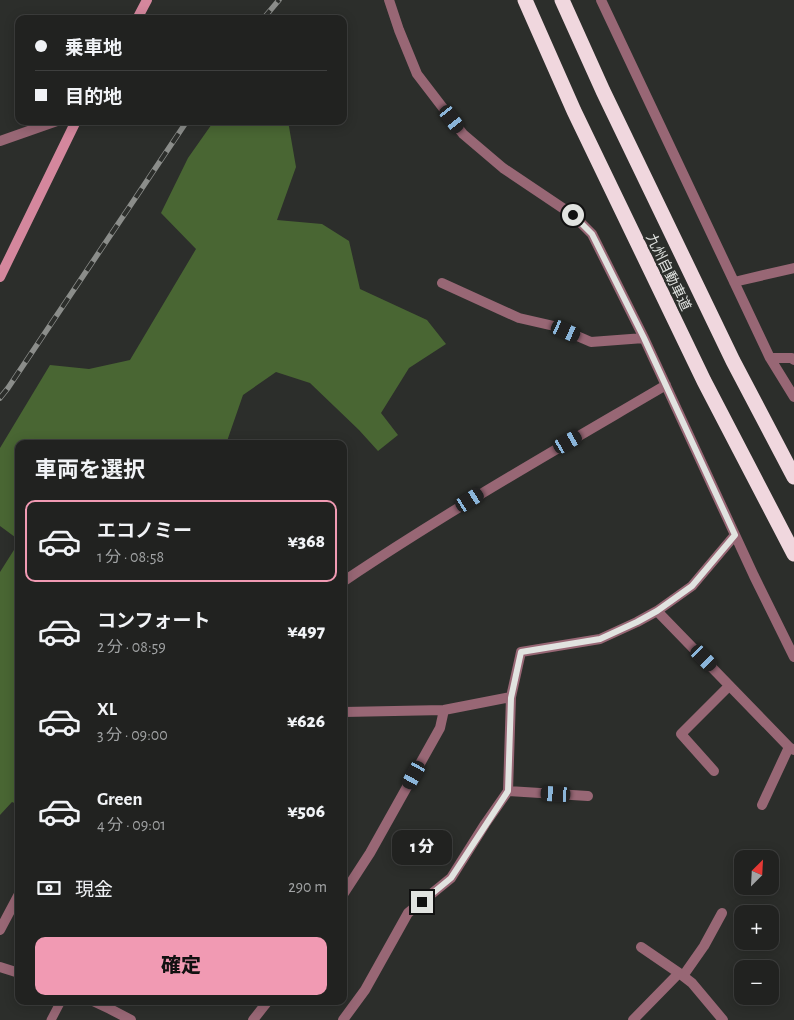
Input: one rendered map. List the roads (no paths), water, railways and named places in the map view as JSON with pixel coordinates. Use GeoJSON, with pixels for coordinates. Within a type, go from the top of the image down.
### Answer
{"type":"FeatureCollection","features":[{"type":"Feature","properties":{"kind":"highway","name":"九州自動車道"},"geometry":{"type":"LineString","coordinates":[[525,0],[574,111],[699,372],[794,554]]}},
{"type":"Feature","properties":{"kind":"highway","name":"九州自動車道"},"geometry":{"type":"LineString","coordinates":[[562,0],[733,361],[794,477]]}},
{"type":"Feature","properties":{"kind":"street"},"geometry":{"type":"LineString","coordinates":[[138,15],[147,0]]}},
{"type":"Feature","properties":{"kind":"street"},"geometry":{"type":"LineString","coordinates":[[389,0],[417,74],[463,134],[503,168],[573,215],[592,234],[644,338],[794,657]]}},
{"type":"Feature","properties":{"kind":"street"},"geometry":{"type":"LineString","coordinates":[[600,0],[770,358],[794,397]]}},
{"type":"Feature","properties":{"kind":"street"},"geometry":{"type":"LineString","coordinates":[[0,142],[46,125]]}},
{"type":"Feature","properties":{"kind":"street"},"geometry":{"type":"LineString","coordinates":[[0,277],[74,125]]}},
{"type":"Feature","properties":{"kind":"street"},"geometry":{"type":"LineString","coordinates":[[734,282],[794,268]]}},
{"type":"Feature","properties":{"kind":"street"},"geometry":{"type":"LineString","coordinates":[[442,283],[518,318],[554,326],[591,342],[644,338]]}},
{"type":"Feature","properties":{"kind":"street"},"geometry":{"type":"LineString","coordinates":[[770,358],[792,358],[794,360]]}},
{"type":"Feature","properties":{"kind":"street"},"geometry":{"type":"LineString","coordinates":[[347,579],[486,490],[666,385]]}},
{"type":"Feature","properties":{"kind":"street"},"geometry":{"type":"LineString","coordinates":[[343,1020],[365,990],[408,913],[451,878],[508,791],[511,698],[521,652],[600,639],[637,622],[657,611],[692,586],[735,535]]}},
{"type":"Feature","properties":{"kind":"street"},"geometry":{"type":"LineString","coordinates":[[657,611],[792,748],[762,805]]}},
{"type":"Feature","properties":{"kind":"street"},"geometry":{"type":"LineString","coordinates":[[714,771],[681,734],[730,686]]}},
{"type":"Feature","properties":{"kind":"street"},"geometry":{"type":"LineString","coordinates":[[347,712],[444,710],[511,698]]}},
{"type":"Feature","properties":{"kind":"street"},"geometry":{"type":"LineString","coordinates":[[347,888],[370,853],[440,728],[444,710]]}},
{"type":"Feature","properties":{"kind":"street"},"geometry":{"type":"LineString","coordinates":[[508,791],[588,796]]}},
{"type":"Feature","properties":{"kind":"street"},"geometry":{"type":"LineString","coordinates":[[0,930],[15,902]]}},
{"type":"Feature","properties":{"kind":"street"},"geometry":{"type":"LineString","coordinates":[[633,1020],[681,974],[704,946],[722,912]]}},
{"type":"Feature","properties":{"kind":"street"},"geometry":{"type":"LineString","coordinates":[[641,947],[692,983],[723,1020]]}},
{"type":"Feature","properties":{"kind":"street"},"geometry":{"type":"LineString","coordinates":[[0,967],[15,972]]}},
{"type":"Feature","properties":{"kind":"street"},"geometry":{"type":"LineString","coordinates":[[103,1005],[131,1020]]}},
{"type":"Feature","properties":{"kind":"street"},"geometry":{"type":"LineString","coordinates":[[253,1020],[265,1005]]}},
{"type":"Feature","properties":{"kind":"lane"},"geometry":{"type":"LineString","coordinates":[[51,1020],[59,1005]]}},
{"type":"Feature","properties":{"kind":"railway"},"geometry":{"type":"LineString","coordinates":[[266,15],[279,0]]}},
{"type":"Feature","properties":{"kind":"railway"},"geometry":{"type":"LineString","coordinates":[[0,398],[184,125]]}}]}
